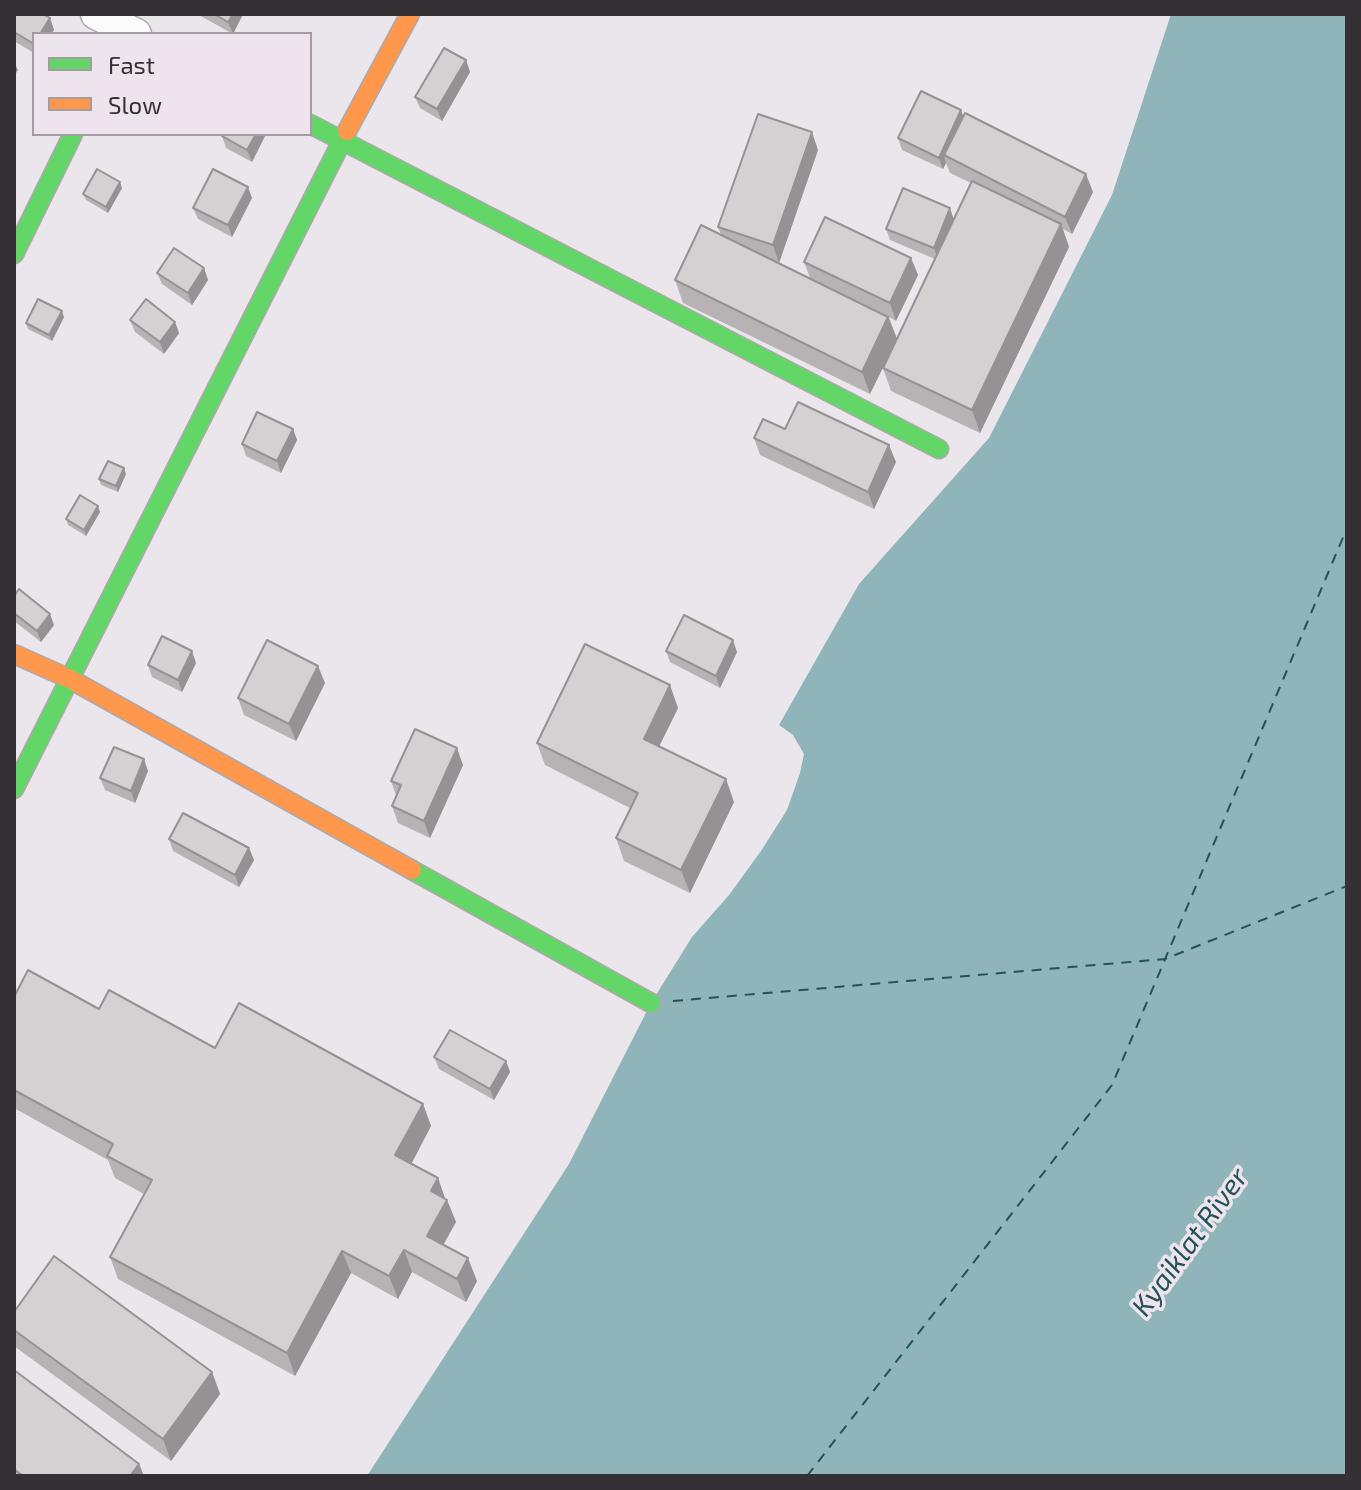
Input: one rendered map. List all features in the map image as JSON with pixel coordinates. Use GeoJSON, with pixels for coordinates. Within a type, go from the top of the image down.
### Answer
{"type":"FeatureCollection","features":[{"type":"Feature","properties":{"kind":"street"},"geometry":{"type":"LineString","coordinates":[[96,14],[129,28]]}},
{"type":"Feature","properties":{"kind":"street"},"geometry":{"type":"LineString","coordinates":[[14,789],[342,141],[410,14]]}},
{"type":"Feature","properties":{"kind":"street"},"geometry":{"type":"LineString","coordinates":[[312,125],[939,449]]}},
{"type":"Feature","properties":{"kind":"street"},"geometry":{"type":"LineString","coordinates":[[14,254],[72,136]]}},
{"type":"Feature","properties":{"kind":"street"},"geometry":{"type":"LineString","coordinates":[[14,654],[70,679],[651,1003]]}},
{"type":"Feature","properties":{"kind":"water","name":"Kyaiklat River"},"geometry":{"type":"Polygon","coordinates":[[[1171,14],[1347,14],[1347,1476],[367,1476],[569,1164],[651,1003],[692,937],[729,895],[787,810],[804,754],[793,735],[779,725],[859,584],[989,438],[1112,195],[1171,14]]]}},
{"type":"Feature","properties":{"kind":"building"},"geometry":{"type":"Polygon","coordinates":[[[14,14],[43,14],[50,18],[41,32],[32,32],[32,43],[14,32],[14,14]]]}},
{"type":"Feature","properties":{"kind":"building"},"geometry":{"type":"Polygon","coordinates":[[[214,14],[233,14],[228,22],[214,14]]]}},
{"type":"Feature","properties":{"kind":"building"},"geometry":{"type":"Polygon","coordinates":[[[444,48],[466,60],[437,109],[415,97],[444,48]]]}},
{"type":"Feature","properties":{"kind":"building"},"geometry":{"type":"Polygon","coordinates":[[[921,91],[961,110],[939,158],[898,138],[921,91]]]}},
{"type":"Feature","properties":{"kind":"building"},"geometry":{"type":"Polygon","coordinates":[[[965,113],[1086,174],[1065,217],[944,155],[965,113]]]}},
{"type":"Feature","properties":{"kind":"building"},"geometry":{"type":"Polygon","coordinates":[[[758,114],[812,132],[773,245],[718,227],[758,114]]]}},
{"type":"Feature","properties":{"kind":"building"},"geometry":{"type":"Polygon","coordinates":[[[222,136],[255,136],[247,150],[222,136]]]}},
{"type":"Feature","properties":{"kind":"building"},"geometry":{"type":"Polygon","coordinates":[[[97,169],[120,182],[106,207],[83,194],[97,169]]]}},
{"type":"Feature","properties":{"kind":"building"},"geometry":{"type":"Polygon","coordinates":[[[213,169],[248,187],[228,225],[193,208],[213,169]]]}},
{"type":"Feature","properties":{"kind":"building"},"geometry":{"type":"Polygon","coordinates":[[[972,181],[1061,224],[972,410],[883,368],[972,181]]]}},
{"type":"Feature","properties":{"kind":"building"},"geometry":{"type":"Polygon","coordinates":[[[903,188],[950,208],[934,248],[886,229],[903,188]]]}},
{"type":"Feature","properties":{"kind":"building"},"geometry":{"type":"Polygon","coordinates":[[[825,217],[911,258],[890,303],[804,262],[825,217]]]}},
{"type":"Feature","properties":{"kind":"building"},"geometry":{"type":"Polygon","coordinates":[[[701,225],[888,317],[862,372],[675,280],[701,225]]]}},
{"type":"Feature","properties":{"kind":"building"},"geometry":{"type":"Polygon","coordinates":[[[174,248],[204,268],[188,293],[157,273],[174,248]]]}},
{"type":"Feature","properties":{"kind":"building"},"geometry":{"type":"Polygon","coordinates":[[[38,299],[62,311],[49,335],[26,323],[38,299]]]}},
{"type":"Feature","properties":{"kind":"building"},"geometry":{"type":"Polygon","coordinates":[[[146,299],[175,322],[160,342],[130,320],[146,299]]]}},
{"type":"Feature","properties":{"kind":"building"},"geometry":{"type":"Polygon","coordinates":[[[798,402],[889,445],[868,492],[754,438],[763,419],[785,429],[798,402]]]}},
{"type":"Feature","properties":{"kind":"building"},"geometry":{"type":"Polygon","coordinates":[[[257,412],[293,429],[277,461],[242,444],[257,412]]]}},
{"type":"Feature","properties":{"kind":"building"},"geometry":{"type":"Polygon","coordinates":[[[108,461],[124,468],[116,486],[99,479],[108,461]]]}},
{"type":"Feature","properties":{"kind":"building"},"geometry":{"type":"Polygon","coordinates":[[[80,495],[98,506],[84,530],[66,519],[80,495]]]}},
{"type":"Feature","properties":{"kind":"building"},"geometry":{"type":"Polygon","coordinates":[[[19,589],[50,614],[37,631],[14,613],[14,596],[19,589]]]}},
{"type":"Feature","properties":{"kind":"building"},"geometry":{"type":"Polygon","coordinates":[[[684,615],[733,640],[716,676],[666,651],[684,615]]]}},
{"type":"Feature","properties":{"kind":"building"},"geometry":{"type":"Polygon","coordinates":[[[162,636],[192,651],[178,680],[148,665],[162,636]]]}},
{"type":"Feature","properties":{"kind":"building"},"geometry":{"type":"Polygon","coordinates":[[[267,640],[318,666],[289,724],[238,698],[267,640]]]}},
{"type":"Feature","properties":{"kind":"building"},"geometry":{"type":"Polygon","coordinates":[[[585,644],[670,685],[644,739],[726,779],[681,870],[616,838],[638,793],[537,743],[585,644]]]}},
{"type":"Feature","properties":{"kind":"building"},"geometry":{"type":"Polygon","coordinates":[[[415,729],[457,748],[424,821],[392,806],[401,785],[391,781],[415,729]]]}},
{"type":"Feature","properties":{"kind":"building"},"geometry":{"type":"Polygon","coordinates":[[[114,747],[144,759],[131,791],[100,778],[114,747]]]}},
{"type":"Feature","properties":{"kind":"building"},"geometry":{"type":"Polygon","coordinates":[[[183,813],[249,848],[235,875],[169,839],[183,813]]]}},
{"type":"Feature","properties":{"kind":"building"},"geometry":{"type":"Polygon","coordinates":[[[28,970],[99,1009],[109,990],[215,1048],[239,1003],[423,1104],[395,1155],[438,1178],[431,1191],[447,1200],[427,1236],[468,1258],[457,1279],[404,1250],[389,1276],[342,1251],[287,1353],[110,1257],[152,1180],[107,1156],[113,1144],[14,1090],[14,997],[28,970]]]}},
{"type":"Feature","properties":{"kind":"building"},"geometry":{"type":"Polygon","coordinates":[[[450,1030],[506,1061],[490,1089],[434,1057],[450,1030]]]}},
{"type":"Feature","properties":{"kind":"building"},"geometry":{"type":"Polygon","coordinates":[[[54,1256],[212,1372],[163,1439],[14,1330],[14,1312],[54,1256]]]}},
{"type":"Feature","properties":{"kind":"building"},"geometry":{"type":"Polygon","coordinates":[[[14,1370],[139,1464],[130,1476],[23,1476],[14,1469],[14,1370]]]}},
{"type":"Feature","properties":{"kind":"ferry route"},"geometry":{"type":"LineString","coordinates":[[807,1476],[1112,1085],[1347,528]]}},
{"type":"Feature","properties":{"kind":"ferry route"},"geometry":{"type":"LineString","coordinates":[[673,1001],[1165,959],[1347,886]]}},
{"type":"Feature","properties":{"kind":"traffic: fast"},"geometry":{"type":"LineString","coordinates":[[312,125],[939,449]]}},
{"type":"Feature","properties":{"kind":"traffic: fast"},"geometry":{"type":"LineString","coordinates":[[14,789],[347,131]]}},
{"type":"Feature","properties":{"kind":"traffic: fast"},"geometry":{"type":"LineString","coordinates":[[14,254],[72,136]]}},
{"type":"Feature","properties":{"kind":"traffic: fast"},"geometry":{"type":"LineString","coordinates":[[412,870],[651,1003]]}},
{"type":"Feature","properties":{"kind":"traffic: slow"},"geometry":{"type":"LineString","coordinates":[[347,131],[410,14]]}},
{"type":"Feature","properties":{"kind":"traffic: slow"},"geometry":{"type":"LineString","coordinates":[[14,654],[70,679],[412,870]]}}]}
